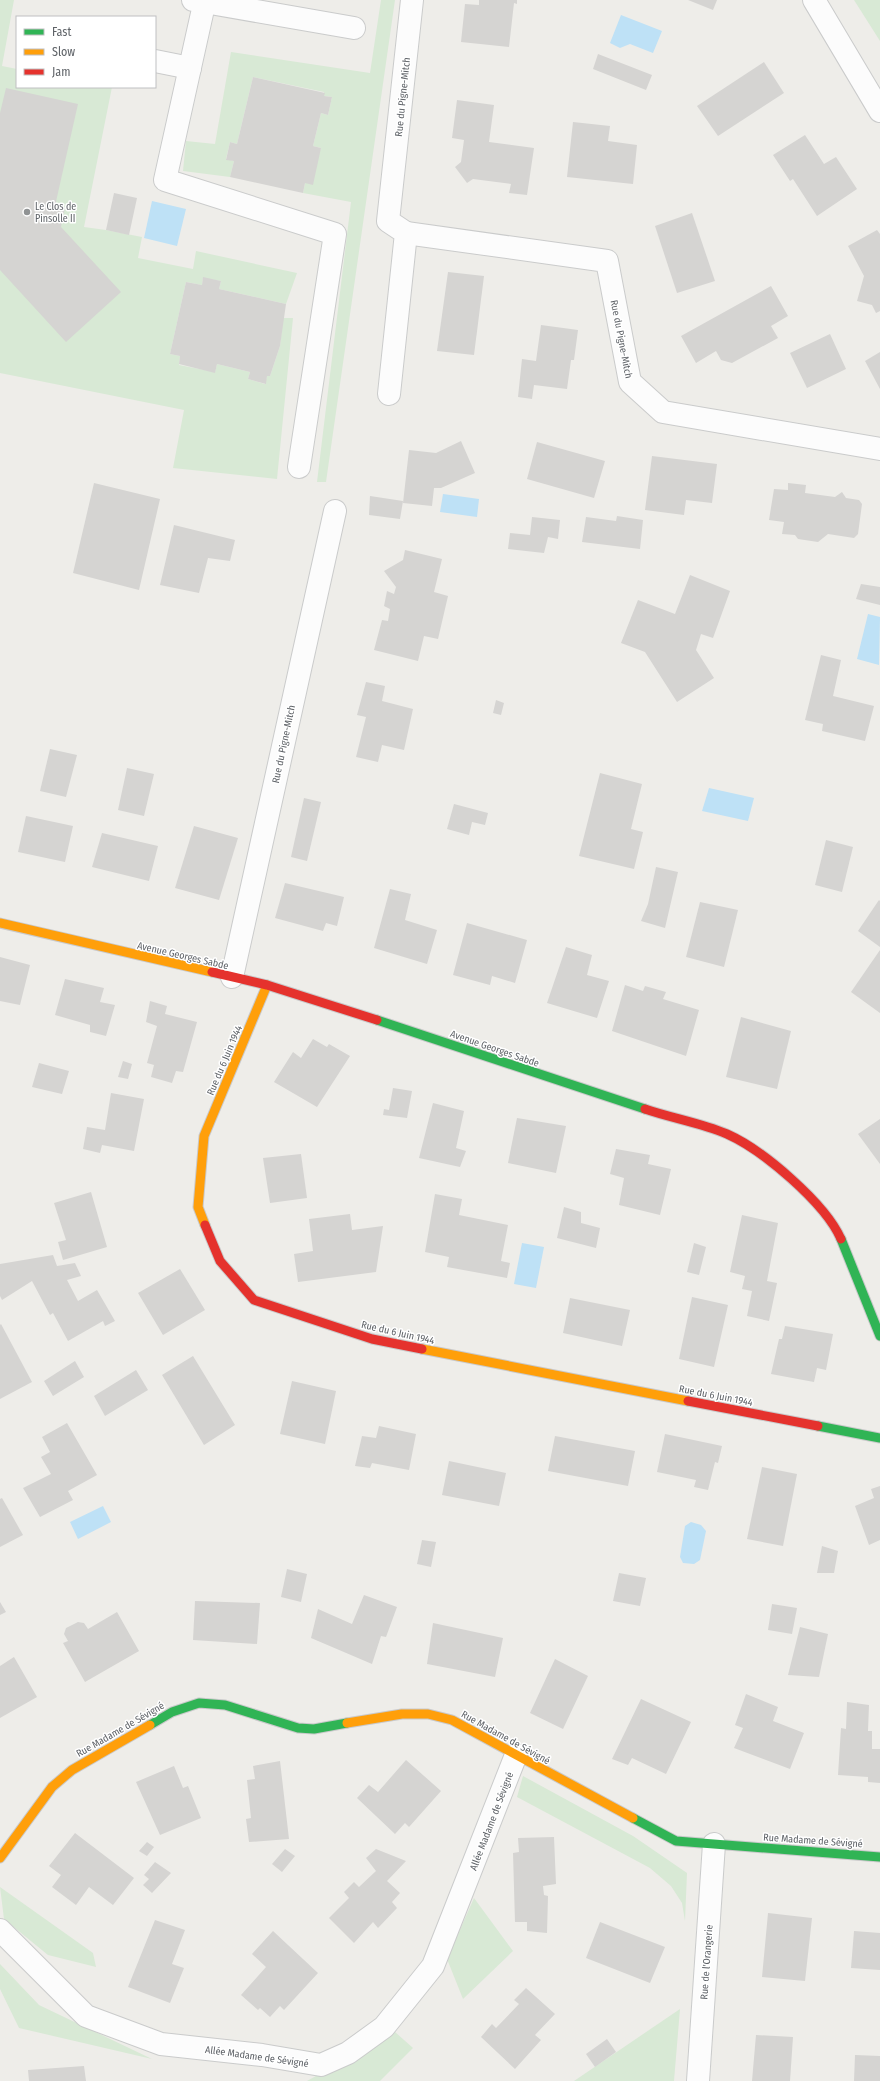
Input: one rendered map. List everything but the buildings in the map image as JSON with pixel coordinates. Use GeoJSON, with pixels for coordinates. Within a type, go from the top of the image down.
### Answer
{"type":"FeatureCollection","features":[{"type":"Feature","properties":{"kind":"street","name":"Rue du Pigne-Mitch"},"geometry":{"type":"LineString","coordinates":[[412,0],[388,221],[406,233],[607,261],[630,382],[663,412],[880,449]]}},
{"type":"Feature","properties":{"kind":"street"},"geometry":{"type":"LineString","coordinates":[[814,0],[880,111]]}},
{"type":"Feature","properties":{"kind":"street"},"geometry":{"type":"LineString","coordinates":[[299,467],[335,234],[165,180],[190,68],[201,1],[354,28]]}},
{"type":"Feature","properties":{"kind":"street"},"geometry":{"type":"LineString","coordinates":[[156,62],[190,68]]}},
{"type":"Feature","properties":{"kind":"street"},"geometry":{"type":"LineString","coordinates":[[389,394],[406,233]]}},
{"type":"Feature","properties":{"kind":"street","name":"Rue du Pigne-Mitch"},"geometry":{"type":"LineString","coordinates":[[232,977],[335,511]]}},
{"type":"Feature","properties":{"kind":"street","name":"Avenue Georges Sabde"},"geometry":{"type":"LineString","coordinates":[[0,923],[267,985],[337,1006],[665,1116],[726,1134],[747,1145],[768,1160],[808,1195],[837,1230],[858,1278],[880,1336]]}},
{"type":"Feature","properties":{"kind":"street","name":"Rue du 6 Juin 1944"},"geometry":{"type":"LineString","coordinates":[[267,985],[204,1136],[198,1207],[220,1261],[254,1300],[372,1339],[880,1438]]}},
{"type":"Feature","properties":{"kind":"street","name":"Rue Madame de Sévigné"},"geometry":{"type":"LineString","coordinates":[[0,1858],[52,1787],[72,1770],[172,1712],[199,1703],[225,1705],[298,1728],[314,1729],[402,1714],[428,1714],[452,1720],[676,1840],[880,1857]]}},
{"type":"Feature","properties":{"kind":"street","name":"Allée Madame de Sévigné"},"geometry":{"type":"LineString","coordinates":[[0,1930],[86,2016],[161,2044],[262,2055],[321,2065],[348,2053],[384,2027],[433,1966],[471,1873],[516,1755]]}},
{"type":"Feature","properties":{"kind":"street","name":"Rue de l'Orangerie"},"geometry":{"type":"LineString","coordinates":[[698,2081],[714,1844]]}},
{"type":"Feature","properties":{"kind":"green space"},"geometry":{"type":"Polygon","coordinates":[[[0,0],[14,0],[2,66],[16,69],[16,88],[112,88],[84,227],[142,237],[138,258],[193,269],[196,251],[297,273],[286,304],[219,289],[221,281],[203,278],[202,285],[186,282],[170,354],[180,356],[179,365],[215,372],[217,364],[250,372],[248,379],[265,384],[267,376],[270,376],[280,346],[283,318],[293,318],[277,479],[173,468],[184,410],[0,373],[0,0]]]}},
{"type":"Feature","properties":{"kind":"green space"},"geometry":{"type":"Polygon","coordinates":[[[381,0],[395,0],[326,482],[317,482],[351,202],[303,193],[305,183],[321,148],[313,146],[321,113],[328,115],[332,97],[324,96],[324,92],[253,77],[237,144],[230,142],[226,159],[234,161],[230,177],[183,171],[186,141],[215,144],[231,52],[370,73],[381,0]]]}},
{"type":"Feature","properties":{"kind":"green space"},"geometry":{"type":"Polygon","coordinates":[[[854,0],[880,0],[880,41],[854,0]]]}},
{"type":"Feature","properties":{"kind":"green space"},"geometry":{"type":"Polygon","coordinates":[[[523,1776],[633,1836],[687,1873],[685,1921],[682,1903],[671,1886],[650,1868],[517,1797],[523,1776]]]}},
{"type":"Feature","properties":{"kind":"green space"},"geometry":{"type":"Polygon","coordinates":[[[0,1887],[93,1953],[96,1967],[48,1955],[4,1919],[0,1887]]]}},
{"type":"Feature","properties":{"kind":"green space"},"geometry":{"type":"Polygon","coordinates":[[[474,1898],[513,1951],[463,1999],[447,1959],[474,1898]]]}},
{"type":"Feature","properties":{"kind":"green space"},"geometry":{"type":"Polygon","coordinates":[[[0,1964],[39,2005],[152,2059],[19,2028],[0,1989],[0,1964]]]}},
{"type":"Feature","properties":{"kind":"green space"},"geometry":{"type":"Polygon","coordinates":[[[680,2009],[674,2081],[574,2081],[680,2009]]]}},
{"type":"Feature","properties":{"kind":"green space"},"geometry":{"type":"Polygon","coordinates":[[[395,2032],[413,2048],[380,2081],[307,2081],[395,2032]]]}},
{"type":"Feature","properties":{"kind":"water"},"geometry":{"type":"Polygon","coordinates":[[[621,15],[662,31],[653,53],[630,44],[620,48],[610,43],[621,15]]]}},
{"type":"Feature","properties":{"kind":"water"},"geometry":{"type":"Polygon","coordinates":[[[152,201],[186,209],[177,246],[144,238],[152,201]]]}},
{"type":"Feature","properties":{"kind":"water"},"geometry":{"type":"Polygon","coordinates":[[[443,494],[479,499],[477,517],[440,512],[443,494]]]}},
{"type":"Feature","properties":{"kind":"water"},"geometry":{"type":"Polygon","coordinates":[[[868,614],[880,617],[879,665],[857,659],[868,614]]]}},
{"type":"Feature","properties":{"kind":"water"},"geometry":{"type":"Polygon","coordinates":[[[709,788],[754,798],[748,821],[702,811],[709,788]]]}},
{"type":"Feature","properties":{"kind":"water"},"geometry":{"type":"Polygon","coordinates":[[[522,1243],[544,1247],[536,1288],[514,1284],[522,1243]]]}},
{"type":"Feature","properties":{"kind":"water"},"geometry":{"type":"Polygon","coordinates":[[[103,1506],[111,1522],[78,1539],[70,1522],[103,1506]]]}},
{"type":"Feature","properties":{"kind":"water"},"geometry":{"type":"Polygon","coordinates":[[[691,1522],[701,1525],[706,1531],[700,1560],[694,1564],[683,1563],[680,1557],[685,1526],[691,1522]]]}},
{"type":"Feature","properties":{"kind":"traffic: fast"},"geometry":{"type":"LineString","coordinates":[[377,1020],[645,1109]]}},
{"type":"Feature","properties":{"kind":"traffic: fast"},"geometry":{"type":"LineString","coordinates":[[841,1239],[880,1336]]}},
{"type":"Feature","properties":{"kind":"traffic: fast"},"geometry":{"type":"LineString","coordinates":[[818,1426],[880,1438]]}},
{"type":"Feature","properties":{"kind":"traffic: fast"},"geometry":{"type":"LineString","coordinates":[[150,1725],[172,1712],[199,1703],[225,1705],[298,1728],[314,1729],[347,1723]]}},
{"type":"Feature","properties":{"kind":"traffic: fast"},"geometry":{"type":"LineString","coordinates":[[633,1818],[676,1841],[880,1857]]}},
{"type":"Feature","properties":{"kind":"traffic: slow"},"geometry":{"type":"LineString","coordinates":[[0,923],[212,972]]}},
{"type":"Feature","properties":{"kind":"traffic: slow"},"geometry":{"type":"LineString","coordinates":[[205,1225],[198,1207],[204,1136],[267,985]]}},
{"type":"Feature","properties":{"kind":"traffic: slow"},"geometry":{"type":"LineString","coordinates":[[422,1349],[688,1401]]}},
{"type":"Feature","properties":{"kind":"traffic: slow"},"geometry":{"type":"LineString","coordinates":[[347,1723],[402,1714],[428,1714],[452,1720],[633,1818]]}},
{"type":"Feature","properties":{"kind":"traffic: slow"},"geometry":{"type":"LineString","coordinates":[[0,1858],[52,1787],[72,1770],[150,1725]]}},
{"type":"Feature","properties":{"kind":"traffic: jam"},"geometry":{"type":"LineString","coordinates":[[212,972],[267,985],[377,1020]]}},
{"type":"Feature","properties":{"kind":"traffic: jam"},"geometry":{"type":"LineString","coordinates":[[645,1109],[717,1130],[742,1142],[758,1152],[792,1179],[807,1194],[822,1210],[841,1239]]}},
{"type":"Feature","properties":{"kind":"traffic: jam"},"geometry":{"type":"LineString","coordinates":[[205,1225],[220,1261],[254,1300],[372,1339],[422,1349]]}},
{"type":"Feature","properties":{"kind":"traffic: jam"},"geometry":{"type":"LineString","coordinates":[[688,1401],[818,1426]]}},
{"type":"Feature","properties":{"kind":"place","name":"Le Clos de Pinsolle II"},"geometry":{"type":"Point","coordinates":[27,212]}}]}
